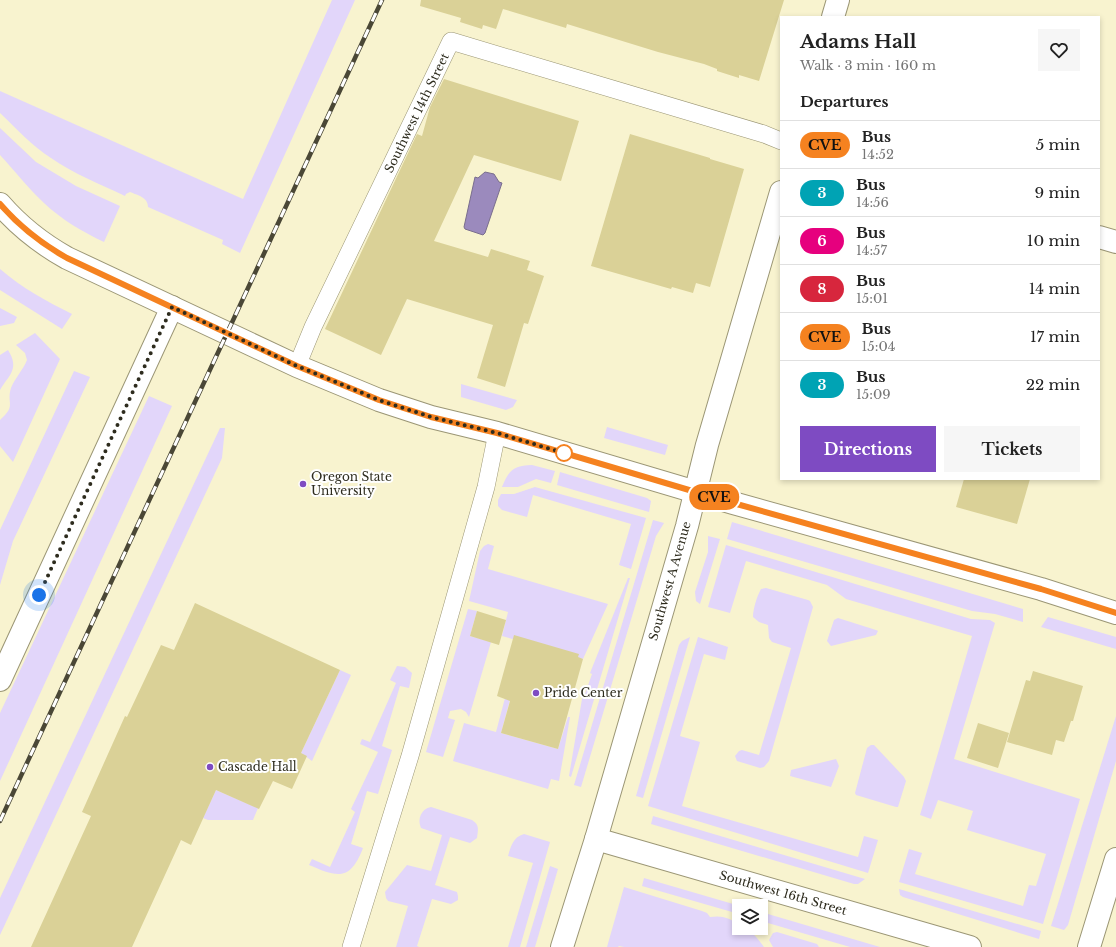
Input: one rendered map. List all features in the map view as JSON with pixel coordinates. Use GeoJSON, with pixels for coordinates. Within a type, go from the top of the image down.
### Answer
{"type":"FeatureCollection","features":[{"type":"Feature","properties":{"kind":"street"},"geometry":{"type":"LineString","coordinates":[[832,16],[838,0]]}},
{"type":"Feature","properties":{"kind":"street","name":"Southwest A Avenue"},"geometry":{"type":"LineString","coordinates":[[562,947],[596,839],[696,492],[715,416],[780,195]]}},
{"type":"Feature","properties":{"kind":"street"},"geometry":{"type":"LineString","coordinates":[[0,204],[24,228],[49,248],[98,273],[297,366],[379,400],[431,417],[497,433],[696,492],[1041,589],[1116,613]]}},
{"type":"Feature","properties":{"kind":"street"},"geometry":{"type":"LineString","coordinates":[[1100,237],[1116,242]]}},
{"type":"Feature","properties":{"kind":"street"},"geometry":{"type":"LineString","coordinates":[[0,680],[172,307]]}},
{"type":"Feature","properties":{"kind":"street","name":"Southwest 16th Street"},"geometry":{"type":"LineString","coordinates":[[596,839],[970,947]]}},
{"type":"Feature","properties":{"kind":"street"},"geometry":{"type":"LineString","coordinates":[[1089,947],[1116,859]]}},
{"type":"Feature","properties":{"kind":"lane","name":"Southwest 14th Street"},"geometry":{"type":"LineString","coordinates":[[297,366],[313,327],[452,42],[764,134],[780,141]]}},
{"type":"Feature","properties":{"kind":"lane"},"geometry":{"type":"LineString","coordinates":[[351,947],[406,768],[486,487],[497,433]]}},
{"type":"Feature","properties":{"kind":"shaded area"},"geometry":{"type":"Polygon","coordinates":[[[332,0],[355,0],[240,253],[222,244],[223,240],[148,207],[146,201],[139,195],[130,192],[125,196],[69,169],[37,148],[0,113],[0,91],[243,199],[332,0]]]}},
{"type":"Feature","properties":{"kind":"shaded area"},"geometry":{"type":"Polygon","coordinates":[[[0,128],[36,162],[76,186],[120,206],[104,242],[81,230],[58,215],[27,185],[0,155],[0,128]]]}},
{"type":"Feature","properties":{"kind":"shaded area"},"geometry":{"type":"Polygon","coordinates":[[[485,172],[494,174],[499,182],[502,183],[483,235],[465,229],[464,227],[475,177],[478,178],[485,172]]]}},
{"type":"Feature","properties":{"kind":"shaded area"},"geometry":{"type":"Polygon","coordinates":[[[0,269],[34,294],[72,314],[62,329],[0,290],[0,269]]]}},
{"type":"Feature","properties":{"kind":"shaded area"},"geometry":{"type":"Polygon","coordinates":[[[0,308],[17,317],[14,323],[0,326],[0,308]]]}},
{"type":"Feature","properties":{"kind":"shaded area"},"geometry":{"type":"Polygon","coordinates":[[[35,333],[60,359],[13,462],[0,446],[0,420],[10,408],[11,388],[27,360],[25,353],[16,345],[35,333]]]}},
{"type":"Feature","properties":{"kind":"shaded area"},"geometry":{"type":"Polygon","coordinates":[[[8,350],[13,362],[12,372],[0,390],[0,355],[8,350]]]}},
{"type":"Feature","properties":{"kind":"shaded area"},"geometry":{"type":"Polygon","coordinates":[[[74,371],[90,377],[13,541],[0,585],[0,530],[74,371]]]}},
{"type":"Feature","properties":{"kind":"shaded area"},"geometry":{"type":"Polygon","coordinates":[[[461,384],[517,400],[513,407],[506,410],[461,397],[461,384]]]}},
{"type":"Feature","properties":{"kind":"shaded area"},"geometry":{"type":"Polygon","coordinates":[[[149,396],[172,406],[0,781],[0,713],[149,396]]]}},
{"type":"Feature","properties":{"kind":"shaded area"},"geometry":{"type":"Polygon","coordinates":[[[607,427],[668,445],[665,455],[604,438],[607,427]]]}},
{"type":"Feature","properties":{"kind":"shaded area"},"geometry":{"type":"Polygon","coordinates":[[[220,428],[225,428],[222,458],[0,935],[0,898],[220,428]]]}},
{"type":"Feature","properties":{"kind":"shaded area"},"geometry":{"type":"Polygon","coordinates":[[[532,465],[555,471],[551,483],[536,479],[518,487],[502,487],[512,470],[520,466],[532,465]]]}},
{"type":"Feature","properties":{"kind":"shaded area"},"geometry":{"type":"Polygon","coordinates":[[[560,472],[647,498],[651,501],[649,512],[557,485],[560,472]]]}},
{"type":"Feature","properties":{"kind":"shaded area"},"geometry":{"type":"Polygon","coordinates":[[[535,487],[646,518],[631,569],[619,565],[631,524],[533,495],[527,517],[502,510],[498,506],[498,500],[501,494],[514,494],[535,487]]]}},
{"type":"Feature","properties":{"kind":"shaded area"},"geometry":{"type":"Polygon","coordinates":[[[653,520],[664,523],[656,536],[581,787],[574,785],[653,520]]]}},
{"type":"Feature","properties":{"kind":"shaded area"},"geometry":{"type":"Polygon","coordinates":[[[732,522],[1023,609],[1023,622],[995,614],[972,611],[727,539],[732,522]]]}},
{"type":"Feature","properties":{"kind":"shaded area"},"geometry":{"type":"Polygon","coordinates":[[[708,536],[720,539],[700,604],[696,601],[695,592],[708,552],[708,536]]]}},
{"type":"Feature","properties":{"kind":"shaded area"},"geometry":{"type":"Polygon","coordinates":[[[488,544],[494,546],[488,569],[608,604],[583,659],[502,636],[508,612],[469,601],[480,551],[488,544]]]}},
{"type":"Feature","properties":{"kind":"shaded area"},"geometry":{"type":"Polygon","coordinates":[[[726,545],[971,619],[990,620],[995,623],[954,759],[1080,799],[1043,924],[899,882],[909,849],[922,853],[915,874],[1023,906],[1029,885],[1036,886],[1046,854],[967,830],[973,811],[938,800],[931,819],[920,815],[972,636],[846,599],[827,585],[746,561],[730,613],[708,607],[726,545]]]}},
{"type":"Feature","properties":{"kind":"shaded area"},"geometry":{"type":"Polygon","coordinates":[[[628,578],[630,578],[571,777],[569,776],[583,693],[585,694],[592,674],[590,673],[628,578]]]}},
{"type":"Feature","properties":{"kind":"shaded area"},"geometry":{"type":"Polygon","coordinates":[[[766,588],[808,600],[813,607],[769,761],[764,767],[760,768],[737,761],[735,756],[742,750],[759,755],[791,648],[772,642],[769,638],[768,625],[759,622],[753,617],[754,606],[761,589],[766,588]]]}},
{"type":"Feature","properties":{"kind":"shaded area"},"geometry":{"type":"Polygon","coordinates":[[[468,609],[477,611],[470,636],[491,642],[469,717],[466,712],[461,709],[450,711],[448,718],[455,720],[443,757],[426,752],[468,609]]]}},
{"type":"Feature","properties":{"kind":"shaded area"},"geometry":{"type":"Polygon","coordinates":[[[1048,617],[1116,637],[1116,649],[1041,627],[1048,617]]]}},
{"type":"Feature","properties":{"kind":"shaded area"},"geometry":{"type":"Polygon","coordinates":[[[838,618],[878,631],[876,635],[831,646],[827,641],[834,620],[838,618]]]}},
{"type":"Feature","properties":{"kind":"shaded area"},"geometry":{"type":"Polygon","coordinates":[[[690,637],[643,798],[636,796],[679,645],[682,641],[690,637]]]}},
{"type":"Feature","properties":{"kind":"shaded area"},"geometry":{"type":"Polygon","coordinates":[[[698,637],[728,647],[725,660],[704,654],[680,736],[700,742],[682,806],[858,857],[864,836],[878,840],[868,873],[648,806],[698,637]]]}},
{"type":"Feature","properties":{"kind":"shaded area"},"geometry":{"type":"Polygon","coordinates":[[[397,666],[405,667],[412,673],[409,688],[400,686],[382,746],[392,750],[378,794],[367,791],[351,844],[363,848],[353,867],[342,874],[327,872],[309,865],[312,859],[330,867],[355,812],[351,809],[378,752],[360,744],[362,739],[370,742],[396,683],[390,680],[397,666]]]}},
{"type":"Feature","properties":{"kind":"shaded area"},"geometry":{"type":"Polygon","coordinates":[[[340,670],[351,675],[312,761],[301,753],[340,670]]]}},
{"type":"Feature","properties":{"kind":"shaded area"},"geometry":{"type":"Polygon","coordinates":[[[505,698],[510,700],[501,733],[558,749],[568,717],[570,717],[559,781],[551,779],[548,789],[453,761],[464,723],[496,732],[505,698]]]}},
{"type":"Feature","properties":{"kind":"shaded area"},"geometry":{"type":"Polygon","coordinates":[[[1116,716],[1116,761],[1068,925],[1064,930],[1051,926],[1116,716]]]}},
{"type":"Feature","properties":{"kind":"shaded area"},"geometry":{"type":"Polygon","coordinates":[[[874,745],[906,781],[898,807],[856,795],[855,793],[867,748],[874,745]]]}},
{"type":"Feature","properties":{"kind":"shaded area"},"geometry":{"type":"Polygon","coordinates":[[[836,759],[839,766],[831,787],[790,776],[791,770],[836,759]]]}},
{"type":"Feature","properties":{"kind":"shaded area"},"geometry":{"type":"Polygon","coordinates":[[[216,790],[258,808],[253,820],[208,820],[203,818],[216,790]]]}},
{"type":"Feature","properties":{"kind":"shaded area"},"geometry":{"type":"Polygon","coordinates":[[[431,807],[475,822],[478,830],[477,838],[470,843],[450,837],[435,885],[457,892],[458,900],[451,904],[432,899],[417,946],[419,947],[396,947],[408,906],[388,901],[385,892],[407,865],[431,871],[442,835],[421,828],[419,821],[422,812],[431,807]]]}},
{"type":"Feature","properties":{"kind":"shaded area"},"geometry":{"type":"Polygon","coordinates":[[[653,816],[865,879],[858,884],[854,884],[651,824],[653,816]]]}},
{"type":"Feature","properties":{"kind":"shaded area"},"geometry":{"type":"Polygon","coordinates":[[[524,834],[550,842],[520,947],[508,947],[533,863],[508,856],[511,845],[517,837],[524,834]]]}},
{"type":"Feature","properties":{"kind":"shaded area"},"geometry":{"type":"Polygon","coordinates":[[[550,866],[558,869],[535,947],[526,947],[550,866]]]}},
{"type":"Feature","properties":{"kind":"shaded area"},"geometry":{"type":"Polygon","coordinates":[[[644,878],[732,904],[732,912],[642,886],[644,878]]]}},
{"type":"Feature","properties":{"kind":"shaded area"},"geometry":{"type":"Polygon","coordinates":[[[624,887],[702,911],[707,913],[710,917],[718,916],[728,919],[732,921],[732,935],[754,935],[764,947],[619,946],[607,947],[624,887]]]}},
{"type":"Feature","properties":{"kind":"shaded area"},"geometry":{"type":"Polygon","coordinates":[[[899,889],[1041,931],[1039,939],[903,897],[900,895],[899,889]]]}},
{"type":"Feature","properties":{"kind":"shaded area"},"geometry":{"type":"Polygon","coordinates":[[[768,914],[880,947],[850,947],[768,923],[768,914]]]}},
{"type":"Feature","properties":{"kind":"shaded area"},"geometry":{"type":"Polygon","coordinates":[[[777,932],[817,944],[819,947],[773,947],[769,940],[773,933],[777,932]]]}},
{"type":"Feature","properties":{"kind":"building"},"geometry":{"type":"Polygon","coordinates":[[[421,0],[784,0],[759,81],[739,75],[739,78],[717,71],[717,69],[704,64],[658,52],[567,24],[566,28],[503,9],[496,29],[483,25],[482,29],[460,22],[461,18],[420,6],[421,0]]]}},
{"type":"Feature","properties":{"kind":"building"},"geometry":{"type":"Polygon","coordinates":[[[444,79],[579,121],[561,181],[474,155],[434,241],[488,257],[491,249],[530,261],[527,270],[544,276],[528,324],[524,323],[505,387],[477,378],[493,325],[407,299],[381,355],[325,329],[417,134],[422,136],[430,107],[444,79]]]}},
{"type":"Feature","properties":{"kind":"building"},"geometry":{"type":"Polygon","coordinates":[[[630,134],[744,169],[710,287],[696,283],[693,293],[672,287],[671,289],[591,266],[630,134]]]}},
{"type":"Feature","properties":{"kind":"building"},"geometry":{"type":"Polygon","coordinates":[[[964,480],[1030,480],[1017,524],[956,507],[964,480]]]}},
{"type":"Feature","properties":{"kind":"building","name":"Cascade Hall"},"geometry":{"type":"Polygon","coordinates":[[[195,603],[340,670],[301,753],[307,756],[292,789],[273,781],[259,809],[216,790],[191,845],[181,840],[132,947],[31,947],[91,816],[82,812],[125,716],[127,717],[161,645],[174,650],[195,603]]]}},
{"type":"Feature","properties":{"kind":"building"},"geometry":{"type":"Polygon","coordinates":[[[477,611],[506,620],[499,645],[470,636],[477,611]]]}},
{"type":"Feature","properties":{"kind":"building","name":"Pride Center"},"geometry":{"type":"Polygon","coordinates":[[[514,635],[579,654],[578,657],[583,659],[558,749],[501,733],[510,701],[497,696],[514,635]]]}},
{"type":"Feature","properties":{"kind":"building"},"geometry":{"type":"Polygon","coordinates":[[[1033,671],[1083,686],[1073,721],[1071,721],[1064,742],[1056,740],[1052,755],[1007,742],[1026,680],[1030,681],[1033,671]]]}},
{"type":"Feature","properties":{"kind":"building"},"geometry":{"type":"Polygon","coordinates":[[[978,723],[1009,733],[998,768],[967,758],[978,723]]]}},
{"type":"Feature","properties":{"kind":"railway"},"geometry":{"type":"LineString","coordinates":[[0,821],[382,0]]}},
{"type":"Feature","properties":{"kind":"bus line","name":"CVE"},"geometry":{"type":"LineString","coordinates":[[0,204],[24,228],[49,248],[67,258],[297,366],[342,386],[379,400],[431,417],[497,433],[733,503],[1041,589],[1116,613]]}},
{"type":"Feature","properties":{"kind":"place","name":"Oregon State University"},"geometry":{"type":"Point","coordinates":[303,484]}},
{"type":"Feature","properties":{"kind":"place","name":"Pride Center"},"geometry":{"type":"Point","coordinates":[536,693]}},
{"type":"Feature","properties":{"kind":"place","name":"Cascade Hall"},"geometry":{"type":"Point","coordinates":[210,767]}},
{"type":"Feature","properties":{"kind":"route"},"geometry":{"type":"LineString","coordinates":[[39,595],[172,307],[297,366],[342,386],[379,400],[431,417],[497,433],[564,453]]}}]}
